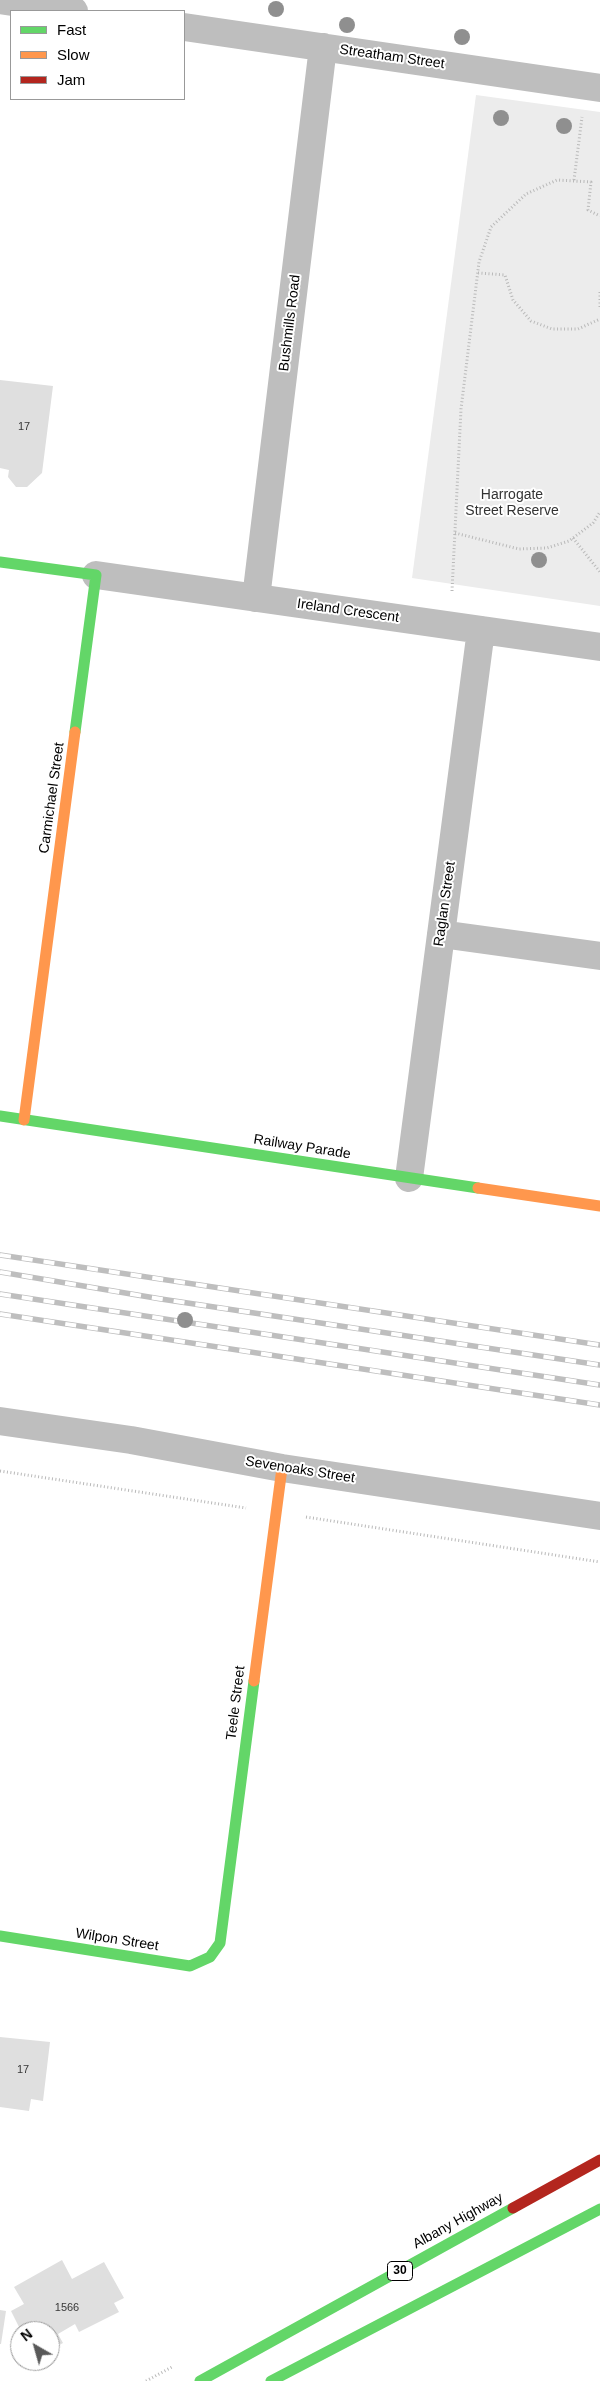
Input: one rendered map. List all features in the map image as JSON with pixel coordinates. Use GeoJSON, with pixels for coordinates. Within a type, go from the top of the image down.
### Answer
{"type":"FeatureCollection","features":[{"type":"Feature","properties":{"kind":"main road"},"geometry":{"type":"LineString","coordinates":[[0,562],[96,575]]}},
{"type":"Feature","properties":{"kind":"main road","name":"Carmichael Street"},"geometry":{"type":"LineString","coordinates":[[24,1120],[96,575]]}},
{"type":"Feature","properties":{"kind":"main road","name":"Railway Parade"},"geometry":{"type":"LineString","coordinates":[[0,1116],[600,1206]]}},
{"type":"Feature","properties":{"kind":"main road","name":"Teele Street"},"geometry":{"type":"LineString","coordinates":[[220,1942],[282,1468]]}},
{"type":"Feature","properties":{"kind":"main road","name":"Wilpon Street"},"geometry":{"type":"LineString","coordinates":[[0,1936],[190,1966],[210,1957],[220,1942]]}},
{"type":"Feature","properties":{"kind":"main road","name":"Albany Highway"},"geometry":{"type":"LineString","coordinates":[[200,2381],[600,2160]]}},
{"type":"Feature","properties":{"kind":"main road"},"geometry":{"type":"LineString","coordinates":[[271,2381],[600,2210]]}},
{"type":"Feature","properties":{"kind":"street"},"geometry":{"type":"LineString","coordinates":[[0,0],[67,10]]}},
{"type":"Feature","properties":{"kind":"street","name":"Streatham Street"},"geometry":{"type":"LineString","coordinates":[[185,27],[600,88]]}},
{"type":"Feature","properties":{"kind":"street","name":"Bushmills Road"},"geometry":{"type":"LineString","coordinates":[[256,598],[323,47]]}},
{"type":"Feature","properties":{"kind":"street","name":"Ireland Crescent"},"geometry":{"type":"LineString","coordinates":[[96,575],[600,648]]}},
{"type":"Feature","properties":{"kind":"street","name":"Raglan Street"},"geometry":{"type":"LineString","coordinates":[[409,1178],[481,630]]}},
{"type":"Feature","properties":{"kind":"street"},"geometry":{"type":"LineString","coordinates":[[441,934],[600,956]]}},
{"type":"Feature","properties":{"kind":"street","name":"Sevenoaks Street"},"geometry":{"type":"LineString","coordinates":[[0,1422],[131,1440],[282,1468],[600,1516]]}},
{"type":"Feature","properties":{"kind":"path"},"geometry":{"type":"LineString","coordinates":[[574,180],[582,112]]}},
{"type":"Feature","properties":{"kind":"path"},"geometry":{"type":"LineString","coordinates":[[452,590],[461,409],[479,262],[491,227],[526,194],[557,180],[591,182],[588,210],[600,216]]}},
{"type":"Feature","properties":{"kind":"path"},"geometry":{"type":"LineString","coordinates":[[478,273],[505,275],[512,300],[531,321],[552,329],[578,329],[600,319]]}},
{"type":"Feature","properties":{"kind":"path"},"geometry":{"type":"LineString","coordinates":[[600,292],[600,308]]}},
{"type":"Feature","properties":{"kind":"path"},"geometry":{"type":"LineString","coordinates":[[455,533],[519,550],[547,548],[573,538],[593,523],[600,512]]}},
{"type":"Feature","properties":{"kind":"path"},"geometry":{"type":"LineString","coordinates":[[573,538],[600,572]]}},
{"type":"Feature","properties":{"kind":"green space","name":"Harrogate Street Reserve"},"geometry":{"type":"Polygon","coordinates":[[[476,95],[600,112],[600,606],[412,578],[476,95]]]}},
{"type":"Feature","properties":{"kind":"building"},"geometry":{"type":"Polygon","coordinates":[[[0,380],[53,386],[42,473],[27,487],[16,487],[8,477],[9,470],[0,468],[0,380]]]}},
{"type":"Feature","properties":{"kind":"building"},"geometry":{"type":"Polygon","coordinates":[[[0,2037],[50,2042],[43,2101],[31,2099],[29,2111],[0,2107],[0,2037]]]}},
{"type":"Feature","properties":{"kind":"building"},"geometry":{"type":"Polygon","coordinates":[[[62,2260],[72,2279],[104,2262],[124,2298],[114,2303],[119,2312],[79,2332],[75,2324],[60,2333],[60,2321],[16,2321],[11,2311],[24,2304],[14,2287],[62,2260]]]}},
{"type":"Feature","properties":{"kind":"building"},"geometry":{"type":"Polygon","coordinates":[[[0,2310],[6,2311],[1,2344],[0,2344],[0,2310]]]}},
{"type":"Feature","properties":{"kind":"railway"},"geometry":{"type":"LineString","coordinates":[[0,1255],[600,1345]]}},
{"type":"Feature","properties":{"kind":"railway"},"geometry":{"type":"LineString","coordinates":[[0,1272],[161,1299],[600,1365]]}},
{"type":"Feature","properties":{"kind":"railway"},"geometry":{"type":"LineString","coordinates":[[0,1294],[600,1385]]}},
{"type":"Feature","properties":{"kind":"railway"},"geometry":{"type":"LineString","coordinates":[[0,1314],[600,1405]]}},
{"type":"Feature","properties":{"kind":"traffic: fast"},"geometry":{"type":"LineString","coordinates":[[0,562],[96,575],[75,732]]}},
{"type":"Feature","properties":{"kind":"traffic: fast"},"geometry":{"type":"LineString","coordinates":[[0,1116],[478,1188]]}},
{"type":"Feature","properties":{"kind":"traffic: fast"},"geometry":{"type":"LineString","coordinates":[[0,1936],[190,1966],[210,1957],[220,1943],[254,1681]]}},
{"type":"Feature","properties":{"kind":"traffic: fast"},"geometry":{"type":"LineString","coordinates":[[200,2381],[513,2208]]}},
{"type":"Feature","properties":{"kind":"traffic: fast"},"geometry":{"type":"LineString","coordinates":[[271,2381],[600,2209]]}},
{"type":"Feature","properties":{"kind":"traffic: slow"},"geometry":{"type":"LineString","coordinates":[[24,1120],[75,732]]}},
{"type":"Feature","properties":{"kind":"traffic: slow"},"geometry":{"type":"LineString","coordinates":[[478,1188],[600,1206]]}},
{"type":"Feature","properties":{"kind":"traffic: slow"},"geometry":{"type":"LineString","coordinates":[[254,1681],[282,1468]]}},
{"type":"Feature","properties":{"kind":"traffic: jam"},"geometry":{"type":"LineString","coordinates":[[513,2208],[600,2160]]}}]}
